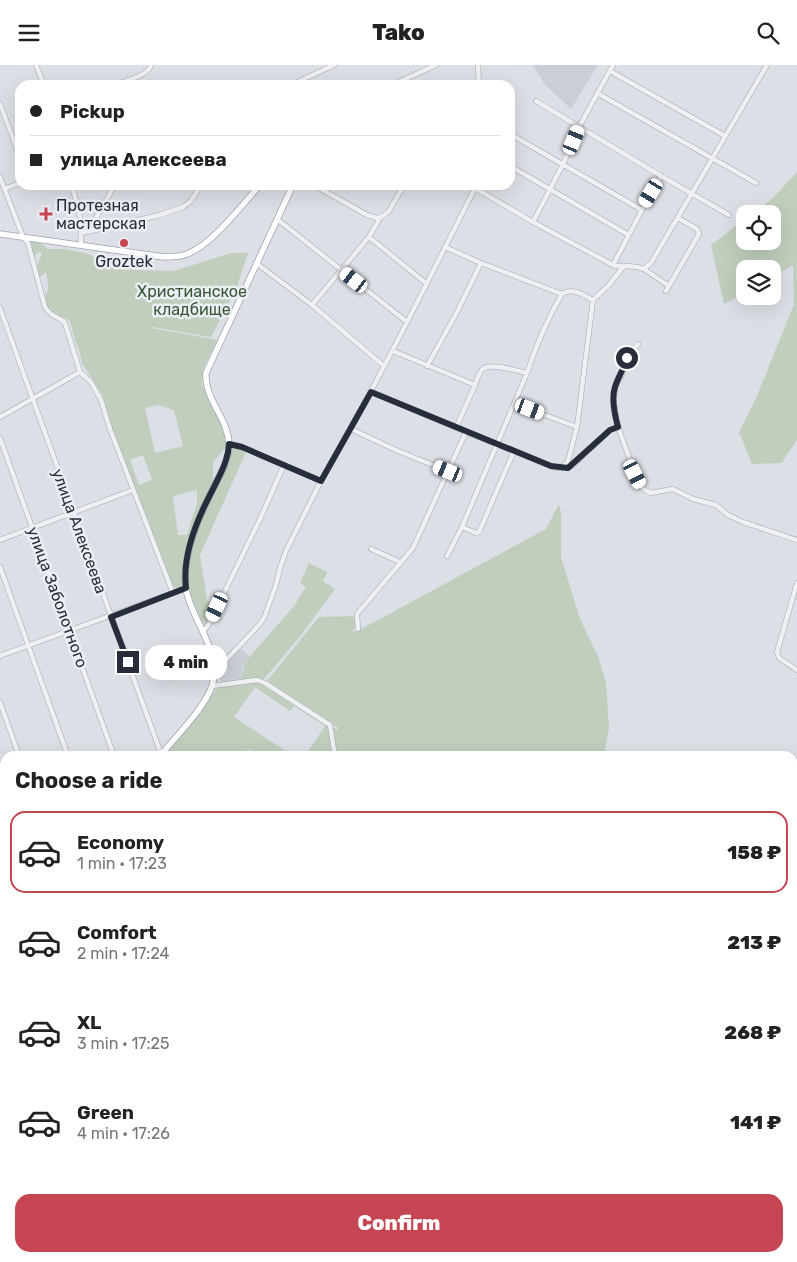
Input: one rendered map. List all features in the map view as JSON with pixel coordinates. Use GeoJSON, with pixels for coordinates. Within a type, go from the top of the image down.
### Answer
{"type":"FeatureCollection","features":[{"type":"Feature","properties":{"kind":"main road"},"geometry":{"type":"LineString","coordinates":[[0,234],[164,257],[179,257],[200,246],[220,229],[255,190]]}},
{"type":"Feature","properties":{"kind":"main road"},"geometry":{"type":"LineString","coordinates":[[164,751],[201,706],[212,686],[213,667],[203,633],[186,588],[186,567],[191,543],[209,496],[228,456],[229,444],[225,427],[207,385],[206,373],[291,190]]}},
{"type":"Feature","properties":{"kind":"street"},"geometry":{"type":"LineString","coordinates":[[36,65],[42,80]]}},
{"type":"Feature","properties":{"kind":"street"},"geometry":{"type":"LineString","coordinates":[[129,80],[150,70],[151,65]]}},
{"type":"Feature","properties":{"kind":"street"},"geometry":{"type":"LineString","coordinates":[[302,80],[334,65]]}},
{"type":"Feature","properties":{"kind":"street"},"geometry":{"type":"LineString","coordinates":[[403,80],[436,65]]}},
{"type":"Feature","properties":{"kind":"street"},"geometry":{"type":"LineString","coordinates":[[478,65],[479,80]]}},
{"type":"Feature","properties":{"kind":"street"},"geometry":{"type":"LineString","coordinates":[[533,222],[564,164],[579,127],[613,65]]}},
{"type":"Feature","properties":{"kind":"street"},"geometry":{"type":"LineString","coordinates":[[644,269],[651,263],[767,65]]}},
{"type":"Feature","properties":{"kind":"street"},"geometry":{"type":"LineString","coordinates":[[610,71],[725,136]]}},
{"type":"Feature","properties":{"kind":"street"},"geometry":{"type":"LineString","coordinates":[[597,93],[756,183]]}},
{"type":"Feature","properties":{"kind":"street"},"geometry":{"type":"LineString","coordinates":[[536,101],[729,215]]}},
{"type":"Feature","properties":{"kind":"street"},"geometry":{"type":"LineString","coordinates":[[0,104],[15,144]]}},
{"type":"Feature","properties":{"kind":"street"},"geometry":{"type":"LineString","coordinates":[[515,137],[642,210]]}},
{"type":"Feature","properties":{"kind":"street"},"geometry":{"type":"LineString","coordinates":[[515,169],[628,234]]}},
{"type":"Feature","properties":{"kind":"street"},"geometry":{"type":"LineString","coordinates":[[613,265],[628,234],[661,176]]}},
{"type":"Feature","properties":{"kind":"street"},"geometry":{"type":"LineString","coordinates":[[0,177],[22,237],[28,243],[45,307],[48,314],[62,319],[65,323],[80,372],[91,382],[101,400],[110,429],[148,522],[174,593]]}},
{"type":"Feature","properties":{"kind":"street"},"geometry":{"type":"LineString","coordinates":[[4,189],[15,185]]}},
{"type":"Feature","properties":{"kind":"street"},"geometry":{"type":"LineString","coordinates":[[73,190],[82,231],[81,245]]}},
{"type":"Feature","properties":{"kind":"street"},"geometry":{"type":"LineString","coordinates":[[82,231],[96,217],[111,190]]}},
{"type":"Feature","properties":{"kind":"street"},"geometry":{"type":"LineString","coordinates":[[82,231],[160,215],[183,207],[191,201],[198,190]]}},
{"type":"Feature","properties":{"kind":"street"},"geometry":{"type":"LineString","coordinates":[[323,190],[367,215],[380,218]]}},
{"type":"Feature","properties":{"kind":"street"},"geometry":{"type":"LineString","coordinates":[[312,305],[369,237],[380,218],[394,204],[401,190]]}},
{"type":"Feature","properties":{"kind":"street"},"geometry":{"type":"LineString","coordinates":[[213,667],[223,663],[264,618],[286,551],[321,481],[393,351],[472,190]]}},
{"type":"Feature","properties":{"kind":"street"},"geometry":{"type":"LineString","coordinates":[[481,190],[533,222],[613,265],[623,267],[635,265],[644,269],[667,289],[699,234],[697,229],[678,218]]}},
{"type":"Feature","properties":{"kind":"street"},"geometry":{"type":"LineString","coordinates":[[277,219],[407,322]]}},
{"type":"Feature","properties":{"kind":"street"},"geometry":{"type":"LineString","coordinates":[[369,237],[427,284]]}},
{"type":"Feature","properties":{"kind":"street"},"geometry":{"type":"LineString","coordinates":[[445,247],[562,294]]}},
{"type":"Feature","properties":{"kind":"street"},"geometry":{"type":"LineString","coordinates":[[256,263],[312,305],[384,366]]}},
{"type":"Feature","properties":{"kind":"street"},"geometry":{"type":"LineString","coordinates":[[427,366],[456,314],[481,263]]}},
{"type":"Feature","properties":{"kind":"street"},"geometry":{"type":"LineString","coordinates":[[562,467],[568,461],[577,427],[593,300],[609,285],[623,267]]}},
{"type":"Feature","properties":{"kind":"street"},"geometry":{"type":"LineString","coordinates":[[447,556],[462,527],[515,404],[545,324],[562,294],[567,291],[573,291],[593,300]]}},
{"type":"Feature","properties":{"kind":"street","name":"улица Алексеева"},"geometry":{"type":"LineString","coordinates":[[0,308],[160,751]]}},
{"type":"Feature","properties":{"kind":"street"},"geometry":{"type":"LineString","coordinates":[[638,344],[627,358],[624,370],[615,388],[614,402],[618,427],[635,474],[644,491],[650,493],[673,489],[693,499],[716,505],[728,515],[743,522],[797,541]]}},
{"type":"Feature","properties":{"kind":"street"},"geometry":{"type":"LineString","coordinates":[[393,351],[475,385]]}},
{"type":"Feature","properties":{"kind":"street"},"geometry":{"type":"LineString","coordinates":[[456,428],[481,371],[486,367],[492,366],[527,373]]}},
{"type":"Feature","properties":{"kind":"street"},"geometry":{"type":"LineString","coordinates":[[0,417],[80,372]]}},
{"type":"Feature","properties":{"kind":"street"},"geometry":{"type":"LineString","coordinates":[[371,392],[551,466],[565,468],[572,466],[610,430],[618,427]]}},
{"type":"Feature","properties":{"kind":"street"},"geometry":{"type":"LineString","coordinates":[[515,404],[577,427]]}},
{"type":"Feature","properties":{"kind":"street"},"geometry":{"type":"LineString","coordinates":[[351,429],[398,451],[448,471]]}},
{"type":"Feature","properties":{"kind":"street"},"geometry":{"type":"LineString","coordinates":[[358,629],[357,614],[416,541],[466,432]]}},
{"type":"Feature","properties":{"kind":"street","name":"улица Заболотного"},"geometry":{"type":"LineString","coordinates":[[0,438],[112,751]]}},
{"type":"Feature","properties":{"kind":"street"},"geometry":{"type":"LineString","coordinates":[[229,444],[242,447],[321,481]]}},
{"type":"Feature","properties":{"kind":"street"},"geometry":{"type":"LineString","coordinates":[[462,527],[478,533],[514,451]]}},
{"type":"Feature","properties":{"kind":"street"},"geometry":{"type":"LineString","coordinates":[[203,633],[260,519],[284,465]]}},
{"type":"Feature","properties":{"kind":"street"},"geometry":{"type":"LineString","coordinates":[[0,540],[134,491]]}},
{"type":"Feature","properties":{"kind":"street"},"geometry":{"type":"LineString","coordinates":[[371,549],[400,562]]}},
{"type":"Feature","properties":{"kind":"street"},"geometry":{"type":"LineString","coordinates":[[0,567],[66,751]]}},
{"type":"Feature","properties":{"kind":"street"},"geometry":{"type":"LineString","coordinates":[[797,583],[777,651],[779,658],[797,670]]}},
{"type":"Feature","properties":{"kind":"street"},"geometry":{"type":"LineString","coordinates":[[0,656],[186,588]]}},
{"type":"Feature","properties":{"kind":"street"},"geometry":{"type":"LineString","coordinates":[[212,686],[250,681],[265,683],[330,725],[334,751]]}},
{"type":"Feature","properties":{"kind":"street"},"geometry":{"type":"LineString","coordinates":[[0,702],[18,751]]}},
{"type":"Feature","properties":{"kind":"shaded area"},"geometry":{"type":"Polygon","coordinates":[[[533,65],[598,65],[571,109],[545,85],[533,65]]]}},
{"type":"Feature","properties":{"kind":"shaded area"},"geometry":{"type":"Polygon","coordinates":[[[239,647],[250,657],[242,669],[240,680],[224,683],[218,678],[215,668],[239,647]]]}},
{"type":"Feature","properties":{"kind":"green space"},"geometry":{"type":"Polygon","coordinates":[[[797,172],[797,440],[781,463],[752,464],[739,432],[757,396],[794,304],[793,265],[781,272],[781,260],[736,260],[736,297],[724,304],[711,245],[736,226],[736,250],[781,250],[781,205],[764,205],[797,172]]]}},
{"type":"Feature","properties":{"kind":"green space","name":"Христианское кладбище"},"geometry":{"type":"Polygon","coordinates":[[[31,241],[39,242],[48,249],[63,249],[85,253],[132,270],[174,271],[231,253],[248,253],[236,289],[211,337],[152,327],[217,340],[203,369],[202,385],[221,422],[226,437],[226,447],[213,462],[213,483],[203,503],[189,542],[183,583],[180,588],[176,588],[172,584],[106,412],[103,396],[82,363],[70,321],[55,314],[47,306],[45,299],[49,289],[46,272],[40,277],[37,267],[42,253],[39,252],[33,257],[31,241]],[[158,405],[145,408],[155,453],[183,446],[174,410],[158,405]],[[143,455],[130,460],[139,485],[152,480],[143,455]],[[197,490],[173,496],[178,535],[187,535],[197,503],[197,490]]]}},
{"type":"Feature","properties":{"kind":"green space"},"geometry":{"type":"Polygon","coordinates":[[[237,447],[246,452],[200,555],[207,601],[216,605],[207,623],[204,624],[188,584],[188,565],[199,525],[232,449],[237,447]]]}},
{"type":"Feature","properties":{"kind":"green space"},"geometry":{"type":"Polygon","coordinates":[[[559,504],[561,513],[561,557],[580,619],[597,654],[606,682],[609,728],[605,751],[308,751],[325,726],[294,706],[290,711],[255,687],[234,717],[285,751],[251,751],[250,749],[245,751],[168,751],[218,688],[248,682],[262,683],[337,730],[338,727],[333,726],[267,681],[319,617],[353,616],[355,627],[353,631],[356,632],[546,529],[559,504]]]}},
{"type":"Feature","properties":{"kind":"green space"},"geometry":{"type":"Polygon","coordinates":[[[309,563],[327,572],[323,581],[335,589],[302,634],[265,678],[260,680],[240,680],[246,661],[294,606],[306,587],[300,583],[309,563]]]}},
{"type":"Feature","properties":{"kind":"place","name":"Протезная мастерская"},"geometry":{"type":"Point","coordinates":[46,214]}},
{"type":"Feature","properties":{"kind":"place","name":"Groztek"},"geometry":{"type":"Point","coordinates":[124,243]}},
{"type":"Feature","properties":{"kind":"route"},"geometry":{"type":"LineString","coordinates":[[128,662],[111,617],[186,588],[186,567],[191,543],[198,520],[228,456],[229,444],[242,447],[321,481],[371,392],[556,468],[568,468],[577,462],[610,430],[618,427],[614,402],[615,388],[624,370],[627,358]]}}]}
